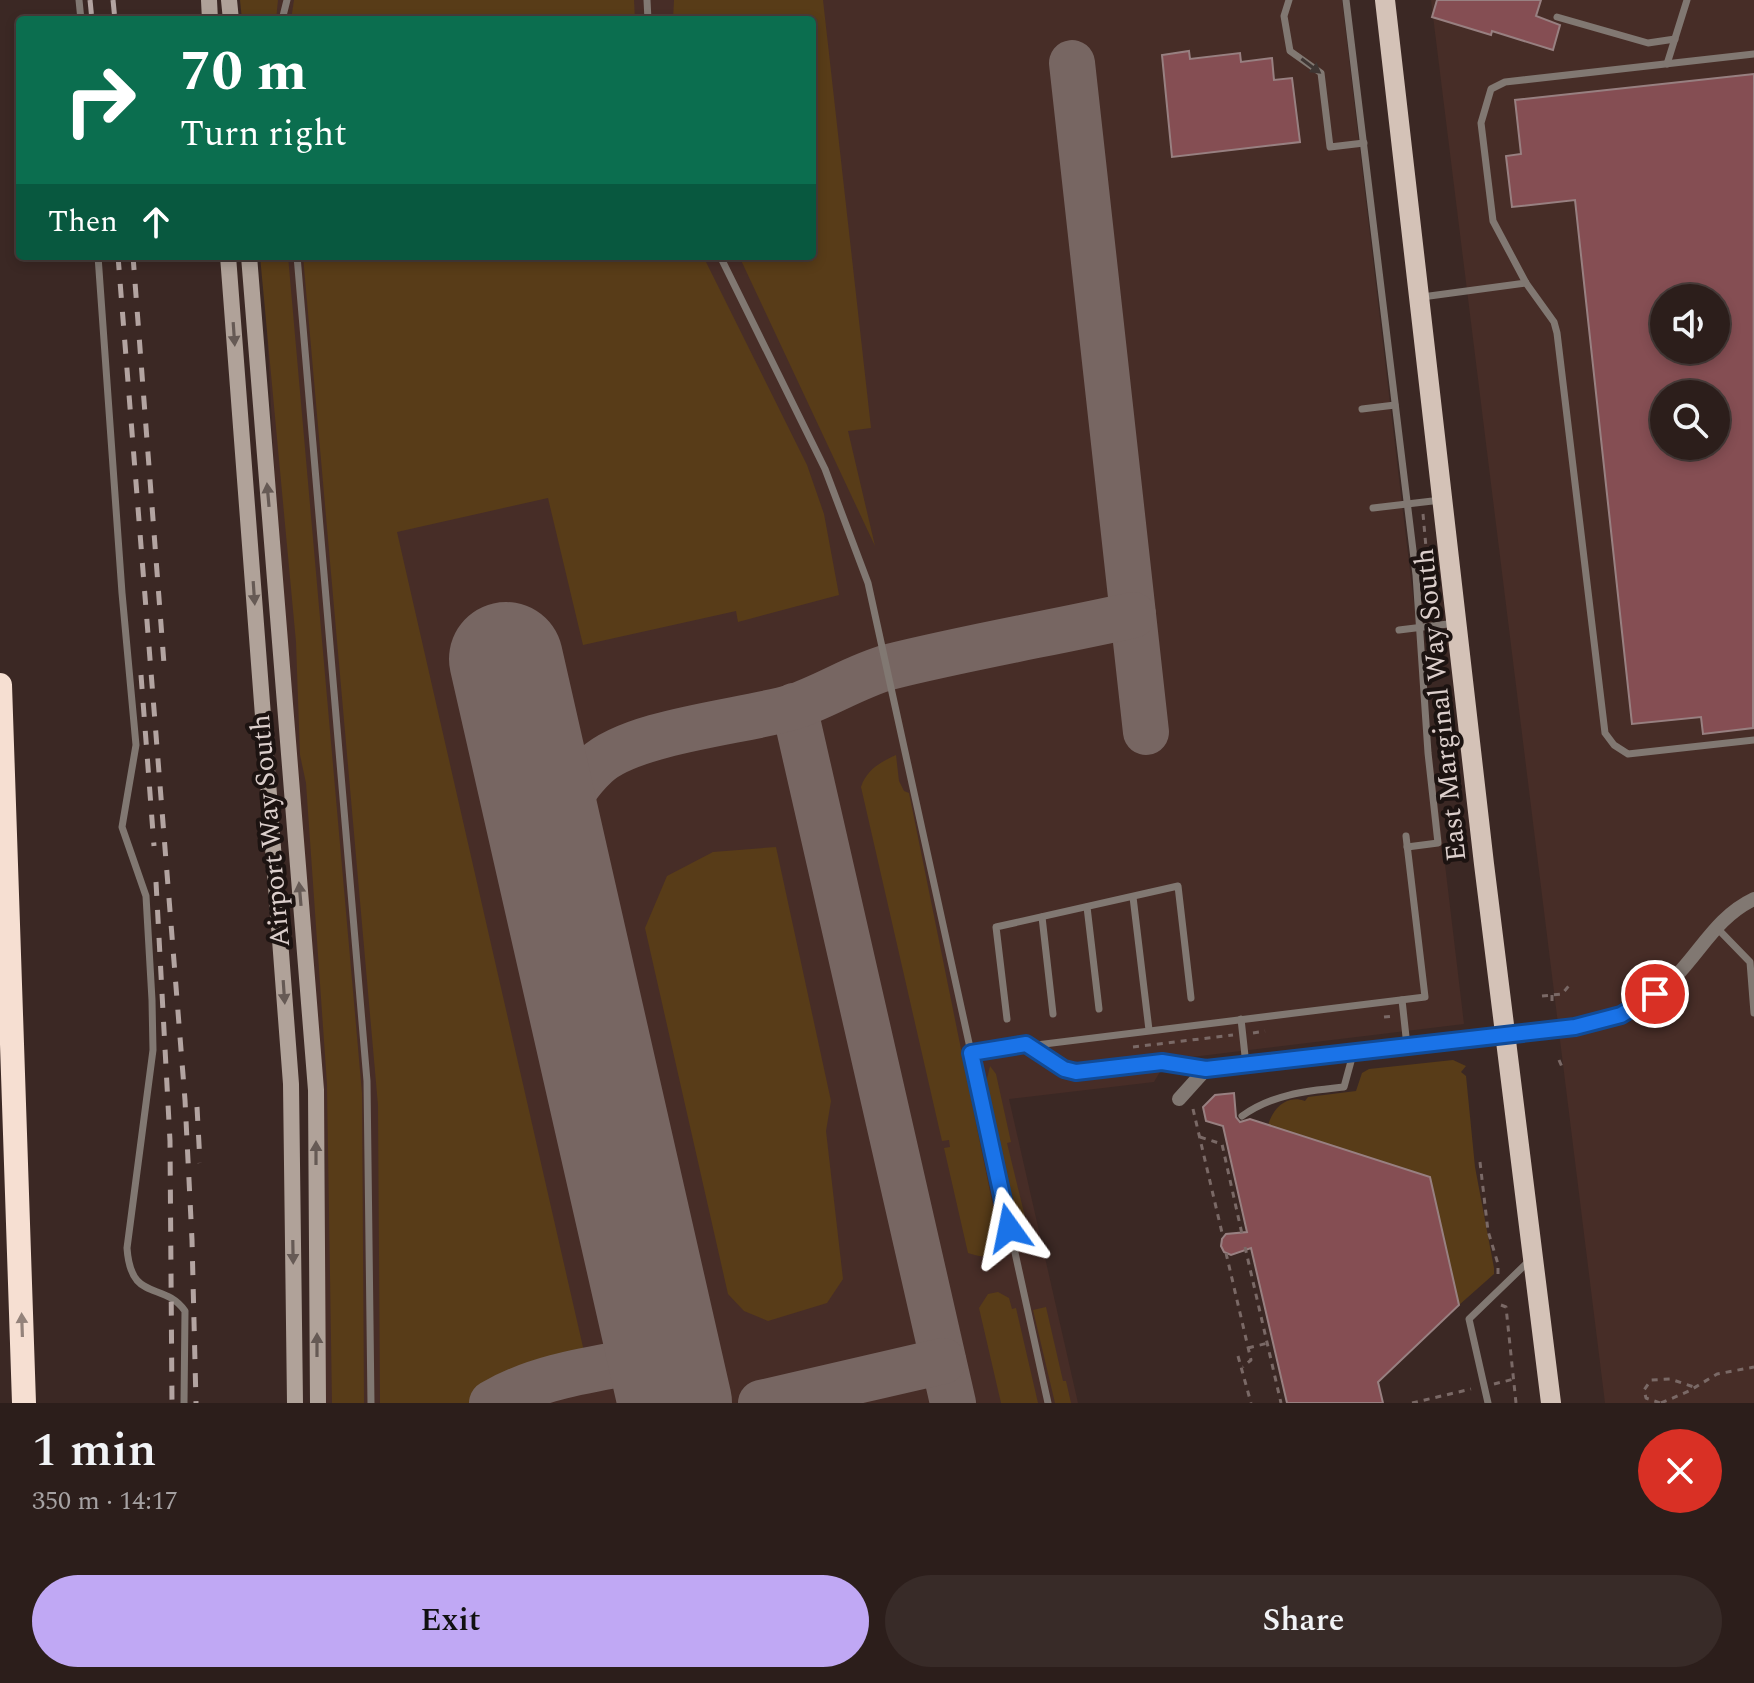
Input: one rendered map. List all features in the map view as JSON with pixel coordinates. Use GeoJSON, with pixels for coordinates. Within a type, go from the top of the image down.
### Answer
{"type":"FeatureCollection","features":[{"type":"Feature","properties":{"kind":"highway"},"geometry":{"type":"LineString","coordinates":[[0,685],[24,1403]]}},
{"type":"Feature","properties":{"kind":"main road","name":"East Marginal Way South"},"geometry":{"type":"LineString","coordinates":[[1385,0],[1551,1403]]}},
{"type":"Feature","properties":{"kind":"main road","name":"Airport Way South"},"geometry":{"type":"LineString","coordinates":[[228,260],[291,1084],[295,1403]]}},
{"type":"Feature","properties":{"kind":"main road","name":"Airport Way South"},"geometry":{"type":"LineString","coordinates":[[249,260],[316,1090],[318,1403]]}},
{"type":"Feature","properties":{"kind":"street"},"geometry":{"type":"LineString","coordinates":[[1179,1099],[1206,1069],[1596,1023],[1639,1006],[1677,975],[1727,916],[1754,899]]}},
{"type":"Feature","properties":{"kind":"lane"},"geometry":{"type":"LineString","coordinates":[[1289,0],[1284,16],[1290,51],[1321,73],[1330,147],[1364,143]]}},
{"type":"Feature","properties":{"kind":"lane"},"geometry":{"type":"LineString","coordinates":[[1346,0],[1407,504],[1438,843],[1407,847]]}},
{"type":"Feature","properties":{"kind":"lane"},"geometry":{"type":"LineString","coordinates":[[1667,64],[1687,0]]}},
{"type":"Feature","properties":{"kind":"lane"},"geometry":{"type":"LineString","coordinates":[[1557,17],[1648,43],[1675,39]]}},
{"type":"Feature","properties":{"kind":"lane"},"geometry":{"type":"LineString","coordinates":[[1754,54],[1505,82],[1491,89],[1481,123],[1493,221],[1526,283],[1554,322],[1557,333],[1605,733],[1614,745],[1628,754],[1754,740]]}},
{"type":"Feature","properties":{"kind":"lane"},"geometry":{"type":"LineString","coordinates":[[98,260],[136,745],[122,827],[146,896],[152,1000],[153,1050],[128,1258],[135,1278],[148,1289],[179,1304],[185,1311],[184,1403]]}},
{"type":"Feature","properties":{"kind":"lane"},"geometry":{"type":"LineString","coordinates":[[297,260],[367,1081],[371,1403]]}},
{"type":"Feature","properties":{"kind":"lane"},"geometry":{"type":"LineString","coordinates":[[722,260],[825,469],[868,583],[1048,1403]]}},
{"type":"Feature","properties":{"kind":"lane"},"geometry":{"type":"LineString","coordinates":[[1419,297],[1526,283]]}},
{"type":"Feature","properties":{"kind":"lane"},"geometry":{"type":"LineString","coordinates":[[1362,409],[1395,405]]}},
{"type":"Feature","properties":{"kind":"lane"},"geometry":{"type":"LineString","coordinates":[[1373,508],[1443,500]]}},
{"type":"Feature","properties":{"kind":"lane"},"geometry":{"type":"LineString","coordinates":[[1399,630],[1458,623]]}},
{"type":"Feature","properties":{"kind":"lane"},"geometry":{"type":"LineString","coordinates":[[971,1053],[1425,997],[1406,836]]}},
{"type":"Feature","properties":{"kind":"lane"},"geometry":{"type":"LineString","coordinates":[[1007,1019],[996,927],[1178,886],[1191,998]]}},
{"type":"Feature","properties":{"kind":"lane"},"geometry":{"type":"LineString","coordinates":[[1133,897],[1149,1030]]}},
{"type":"Feature","properties":{"kind":"lane"},"geometry":{"type":"LineString","coordinates":[[1087,907],[1099,1009]]}},
{"type":"Feature","properties":{"kind":"lane"},"geometry":{"type":"LineString","coordinates":[[1042,917],[1053,1014]]}},
{"type":"Feature","properties":{"kind":"lane"},"geometry":{"type":"LineString","coordinates":[[1716,928],[1750,962],[1754,1013]]}},
{"type":"Feature","properties":{"kind":"lane"},"geometry":{"type":"LineString","coordinates":[[1402,1000],[1407,1046]]}},
{"type":"Feature","properties":{"kind":"lane"},"geometry":{"type":"LineString","coordinates":[[1241,1019],[1246,1065]]}},
{"type":"Feature","properties":{"kind":"lane"},"geometry":{"type":"LineString","coordinates":[[1026,1044],[1064,1069],[1076,1072],[1162,1062],[1206,1069]]}},
{"type":"Feature","properties":{"kind":"lane"},"geometry":{"type":"LineString","coordinates":[[1242,1116],[1274,1098],[1344,1087],[1354,1052]]}},
{"type":"Feature","properties":{"kind":"lane"},"geometry":{"type":"LineString","coordinates":[[1488,1403],[1469,1319],[1533,1257]]}},
{"type":"Feature","properties":{"kind":"path"},"geometry":{"type":"LineString","coordinates":[[1542,996],[1562,994],[1572,982]]}},
{"type":"Feature","properties":{"kind":"path"},"geometry":{"type":"LineString","coordinates":[[1552,995],[1552,1005]]}},
{"type":"Feature","properties":{"kind":"path"},"geometry":{"type":"LineString","coordinates":[[1133,1047],[1265,1031]]}},
{"type":"Feature","properties":{"kind":"path"},"geometry":{"type":"LineString","coordinates":[[1559,1060],[1562,1067]]}},
{"type":"Feature","properties":{"kind":"path"},"geometry":{"type":"LineString","coordinates":[[1179,1099],[1193,1109],[1223,1237]]}},
{"type":"Feature","properties":{"kind":"path"},"geometry":{"type":"LineString","coordinates":[[1200,1137],[1222,1144],[1242,1234]]}},
{"type":"Feature","properties":{"kind":"path"},"geometry":{"type":"LineString","coordinates":[[1480,1162],[1490,1242],[1498,1264],[1498,1275],[1485,1288],[1506,1307],[1516,1403]]}},
{"type":"Feature","properties":{"kind":"path"},"geometry":{"type":"LineString","coordinates":[[1245,1247],[1281,1403]]}},
{"type":"Feature","properties":{"kind":"path"},"geometry":{"type":"LineString","coordinates":[[1226,1253],[1251,1360],[1243,1367]]}},
{"type":"Feature","properties":{"kind":"path"},"geometry":{"type":"LineString","coordinates":[[1248,1348],[1268,1343]]}},
{"type":"Feature","properties":{"kind":"path"},"geometry":{"type":"LineString","coordinates":[[1238,1356],[1251,1403]]}},
{"type":"Feature","properties":{"kind":"path"},"geometry":{"type":"LineString","coordinates":[[1694,1387],[1670,1379],[1651,1380],[1644,1390],[1646,1398],[1661,1403],[1694,1387],[1717,1374],[1754,1367]]}},
{"type":"Feature","properties":{"kind":"path"},"geometry":{"type":"LineString","coordinates":[[1412,1403],[1441,1396],[1442,1403]]}},
{"type":"Feature","properties":{"kind":"shaded area"},"geometry":{"type":"Polygon","coordinates":[[[240,0],[278,0],[276,16],[242,16],[240,0]]]}},
{"type":"Feature","properties":{"kind":"shaded area"},"geometry":{"type":"Polygon","coordinates":[[[249,0],[1342,0],[1464,1024],[1167,1060],[1154,1082],[1009,1099],[1078,1403],[325,1403],[325,1157],[274,464],[263,260],[816,260],[816,16],[250,16],[249,0]]]}},
{"type":"Feature","properties":{"kind":"shaded area"},"geometry":{"type":"Polygon","coordinates":[[[294,0],[634,0],[635,16],[292,16],[294,0]]]}},
{"type":"Feature","properties":{"kind":"shaded area"},"geometry":{"type":"Polygon","coordinates":[[[674,0],[823,0],[871,428],[848,431],[875,546],[741,260],[816,260],[816,16],[673,16],[674,0]]]}},
{"type":"Feature","properties":{"kind":"shaded area"},"geometry":{"type":"Polygon","coordinates":[[[1431,0],[1754,0],[1754,1403],[1605,1403],[1431,0]]]}},
{"type":"Feature","properties":{"kind":"shaded area"},"geometry":{"type":"Polygon","coordinates":[[[260,260],[288,260],[362,1093],[364,1403],[332,1403],[327,1084],[306,783],[300,755],[296,642],[260,260]]]}},
{"type":"Feature","properties":{"kind":"shaded area"},"geometry":{"type":"Polygon","coordinates":[[[303,260],[705,260],[807,465],[824,514],[839,595],[738,622],[736,611],[583,645],[548,498],[397,532],[585,1356],[512,1376],[472,1403],[380,1403],[378,1105],[303,260]]]}},
{"type":"Feature","properties":{"kind":"shaded area"},"geometry":{"type":"Polygon","coordinates":[[[896,755],[899,781],[904,791],[909,793],[1000,1241],[996,1241],[997,1248],[993,1252],[984,1256],[968,1253],[944,1148],[950,1147],[949,1140],[942,1141],[861,787],[871,771],[896,755]]]}},
{"type":"Feature","properties":{"kind":"shaded area"},"geometry":{"type":"Polygon","coordinates":[[[776,847],[831,1101],[826,1131],[843,1279],[827,1303],[768,1321],[744,1311],[728,1294],[645,928],[667,876],[713,852],[776,847]]]}},
{"type":"Feature","properties":{"kind":"shaded area"},"geometry":{"type":"Polygon","coordinates":[[[1453,1060],[1466,1066],[1461,1072],[1466,1076],[1475,1167],[1494,1268],[1494,1274],[1459,1305],[1430,1177],[1268,1125],[1277,1108],[1292,1099],[1305,1101],[1308,1097],[1356,1091],[1362,1073],[1369,1069],[1453,1060]]]}},
{"type":"Feature","properties":{"kind":"shaded area"},"geometry":{"type":"Polygon","coordinates":[[[990,1066],[996,1074],[1011,1142],[1007,1143],[1025,1217],[1013,1220],[984,1091],[990,1066]]]}},
{"type":"Feature","properties":{"kind":"shaded area"},"geometry":{"type":"Polygon","coordinates":[[[998,1292],[1009,1298],[1012,1309],[1016,1308],[1038,1403],[1001,1403],[979,1308],[988,1294],[998,1292]]]}},
{"type":"Feature","properties":{"kind":"shaded area"},"geometry":{"type":"Polygon","coordinates":[[[1046,1307],[1071,1403],[1055,1403],[1033,1310],[1046,1307]]]}},
{"type":"Feature","properties":{"kind":"building"},"geometry":{"type":"Polygon","coordinates":[[[1437,0],[1541,0],[1536,16],[1560,25],[1553,50],[1432,17],[1437,0]]]}},
{"type":"Feature","properties":{"kind":"building"},"geometry":{"type":"Polygon","coordinates":[[[1189,51],[1190,59],[1240,53],[1241,62],[1272,58],[1274,80],[1292,78],[1300,142],[1172,157],[1162,55],[1189,51]]]}},
{"type":"Feature","properties":{"kind":"building"},"geometry":{"type":"Polygon","coordinates":[[[1754,74],[1753,728],[1703,734],[1701,717],[1632,724],[1575,200],[1512,207],[1506,156],[1521,154],[1515,100],[1754,74]]]}},
{"type":"Feature","properties":{"kind":"building"},"geometry":{"type":"Polygon","coordinates":[[[1234,1093],[1236,1117],[1240,1122],[1250,1119],[1430,1177],[1459,1305],[1378,1382],[1383,1403],[1287,1403],[1251,1248],[1231,1255],[1224,1252],[1221,1246],[1226,1234],[1247,1232],[1223,1126],[1206,1121],[1203,1107],[1215,1095],[1234,1093]]]}},
{"type":"Feature","properties":{"kind":"taxiway"},"geometry":{"type":"LineString","coordinates":[[1072,63],[1146,732]]}},
{"type":"Feature","properties":{"kind":"taxiway"},"geometry":{"type":"LineString","coordinates":[[557,881],[559,832],[567,805],[583,779],[613,753],[661,736],[793,707],[889,667],[1133,615]]}},
{"type":"Feature","properties":{"kind":"taxiway"},"geometry":{"type":"LineString","coordinates":[[794,706],[953,1403]]}},
{"type":"Feature","properties":{"kind":"taxiway"},"geometry":{"type":"LineString","coordinates":[[492,1403],[554,1378],[664,1356]]}},
{"type":"Feature","properties":{"kind":"taxiway"},"geometry":{"type":"LineString","coordinates":[[761,1403],[943,1361]]}},
{"type":"Feature","properties":{"kind":"runway"},"geometry":{"type":"LineString","coordinates":[[506,659],[675,1403]]}},
{"type":"Feature","properties":{"kind":"railway"},"geometry":{"type":"LineString","coordinates":[[90,0],[92,16]]}},
{"type":"Feature","properties":{"kind":"railway"},"geometry":{"type":"LineString","coordinates":[[113,0],[115,16]]}},
{"type":"Feature","properties":{"kind":"railway"},"geometry":{"type":"LineString","coordinates":[[118,260],[185,1100],[196,1403]]}},
{"type":"Feature","properties":{"kind":"railway"},"geometry":{"type":"LineString","coordinates":[[133,260],[164,664]]}},
{"type":"Feature","properties":{"kind":"railway"},"geometry":{"type":"LineString","coordinates":[[141,675],[154,846]]}},
{"type":"Feature","properties":{"kind":"railway"},"geometry":{"type":"LineString","coordinates":[[156,882],[170,1141],[172,1403]]}},
{"type":"Feature","properties":{"kind":"railway"},"geometry":{"type":"LineString","coordinates":[[197,1107],[200,1163]]}},
{"type":"Feature","properties":{"kind":"route"},"geometry":{"type":"LineString","coordinates":[[1009,1228],[971,1053],[1026,1044],[1064,1069],[1076,1072],[1162,1062],[1206,1069],[1575,1027],[1621,1015],[1655,994]]}}]}
